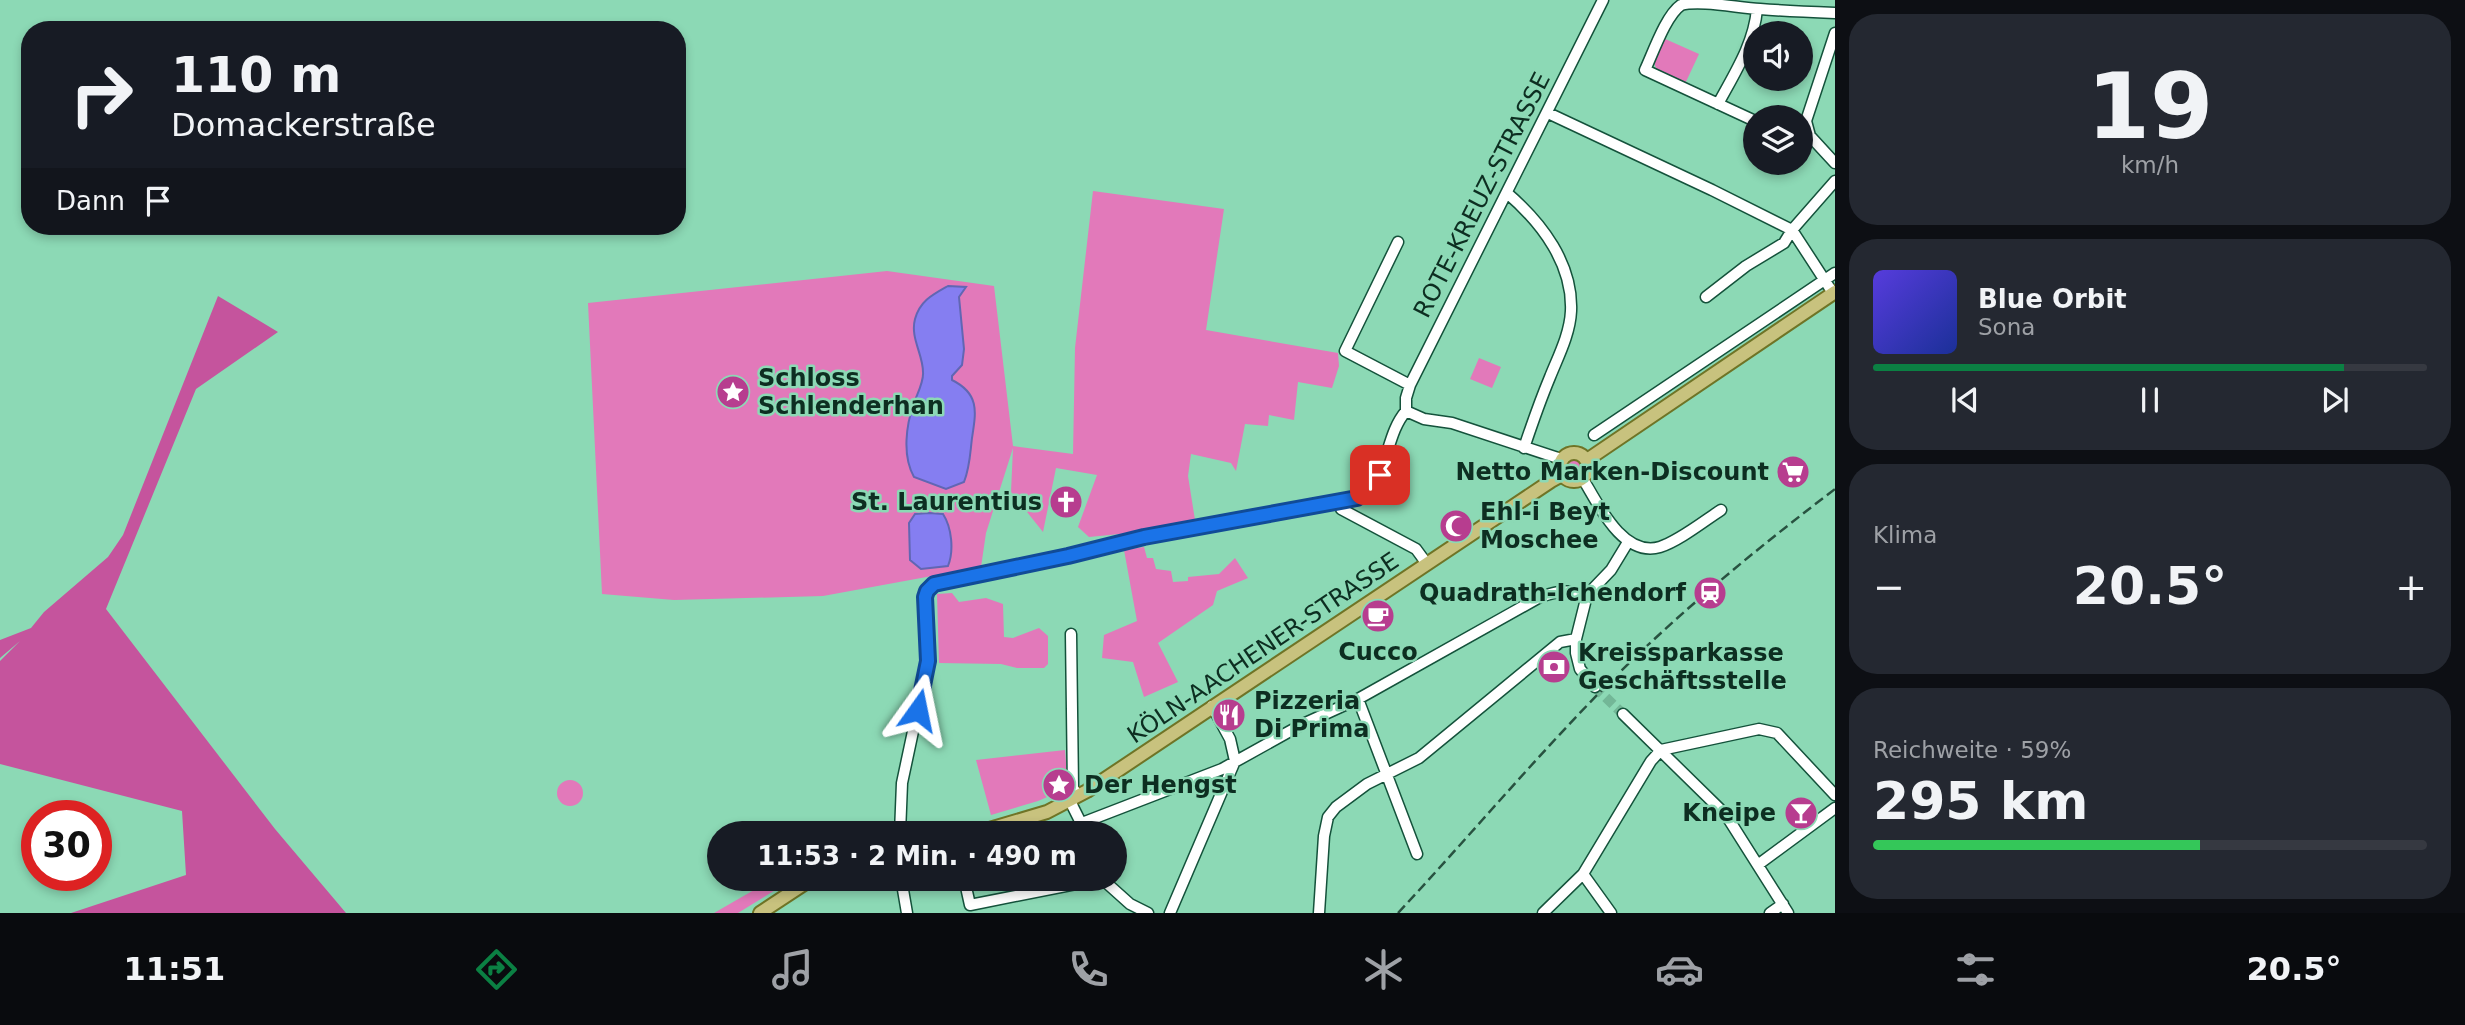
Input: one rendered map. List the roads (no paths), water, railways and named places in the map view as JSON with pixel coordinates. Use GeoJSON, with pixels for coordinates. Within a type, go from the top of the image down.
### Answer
{"type":"FeatureCollection","features":[{"type":"Feature","properties":{"kind":"main road"},"geometry":{"type":"LineString","coordinates":[[1587,460],[1834,293]]}},
{"type":"Feature","properties":{"kind":"main road"},"geometry":{"type":"LineString","coordinates":[[1576,453],[1587,460],[1588,468],[1583,479],[1569,481],[1562,475],[1559,468],[1561,459],[1567,454],[1576,453]]}},
{"type":"Feature","properties":{"kind":"main road","name":"KÖLN-AACHENER-STRASSE"},"geometry":{"type":"LineString","coordinates":[[1019,821],[1074,799],[1562,475]]}},
{"type":"Feature","properties":{"kind":"main road"},"geometry":{"type":"LineString","coordinates":[[760,913],[793,891]]}},
{"type":"Feature","properties":{"kind":"street","name":"ROTE-KREUZ-STRASSE"},"geometry":{"type":"LineString","coordinates":[[900,821],[902,783],[928,661],[925,597],[934,584],[1144,537],[1357,498],[1376,480],[1383,469],[1396,425],[1406,411],[1410,384],[1603,0]]}},
{"type":"Feature","properties":{"kind":"street"},"geometry":{"type":"LineString","coordinates":[[1743,115],[1645,70],[1673,12],[1682,2],[1706,0],[1732,2],[1757,9],[1835,13]]}},
{"type":"Feature","properties":{"kind":"street"},"geometry":{"type":"LineString","coordinates":[[1718,104],[1746,51],[1756,26],[1757,9]]}},
{"type":"Feature","properties":{"kind":"street"},"geometry":{"type":"LineString","coordinates":[[1810,105],[1835,33]]}},
{"type":"Feature","properties":{"kind":"street"},"geometry":{"type":"LineString","coordinates":[[1548,113],[1792,230],[1834,293]]}},
{"type":"Feature","properties":{"kind":"street"},"geometry":{"type":"LineString","coordinates":[[1813,140],[1835,163]]}},
{"type":"Feature","properties":{"kind":"street"},"geometry":{"type":"LineString","coordinates":[[1706,297],[1784,243],[1835,181]]}},
{"type":"Feature","properties":{"kind":"street"},"geometry":{"type":"LineString","coordinates":[[1507,193],[1531,218],[1563,261],[1570,286],[1571,314],[1561,349],[1524,448]]}},
{"type":"Feature","properties":{"kind":"street"},"geometry":{"type":"LineString","coordinates":[[1398,242],[1345,351],[1410,384]]}},
{"type":"Feature","properties":{"kind":"street"},"geometry":{"type":"LineString","coordinates":[[1594,435],[1835,274]]}},
{"type":"Feature","properties":{"kind":"street"},"geometry":{"type":"LineString","coordinates":[[1406,411],[1424,419],[1452,423],[1561,459]]}},
{"type":"Feature","properties":{"kind":"street"},"geometry":{"type":"LineString","coordinates":[[1629,413],[1631,429]]}},
{"type":"Feature","properties":{"kind":"street"},"geometry":{"type":"LineString","coordinates":[[1583,479],[1620,535],[1628,542],[1648,548],[1663,546],[1721,510]]}},
{"type":"Feature","properties":{"kind":"street"},"geometry":{"type":"LineString","coordinates":[[1339,502],[1341,509],[1416,549],[1427,564]]}},
{"type":"Feature","properties":{"kind":"street"},"geometry":{"type":"LineString","coordinates":[[1595,687],[1580,669],[1576,639],[1587,595],[1611,569],[1628,542]]}},
{"type":"Feature","properties":{"kind":"street"},"geometry":{"type":"LineString","coordinates":[[1100,821],[1223,769],[1301,725],[1358,699],[1541,597],[1559,590],[1571,590],[1587,595]]}},
{"type":"Feature","properties":{"kind":"street"},"geometry":{"type":"LineString","coordinates":[[1071,634],[1073,788],[1082,821]]}},
{"type":"Feature","properties":{"kind":"street"},"geometry":{"type":"LineString","coordinates":[[1319,913],[1324,836],[1328,817],[1336,807],[1367,785],[1419,758],[1560,642],[1576,639]]}},
{"type":"Feature","properties":{"kind":"street"},"geometry":{"type":"LineString","coordinates":[[1358,699],[1417,855]]}},
{"type":"Feature","properties":{"kind":"street"},"geometry":{"type":"LineString","coordinates":[[1170,913],[1235,761],[1230,738],[1212,706]]}},
{"type":"Feature","properties":{"kind":"street"},"geometry":{"type":"LineString","coordinates":[[1623,713],[1726,815],[1786,909],[1770,913]]}},
{"type":"Feature","properties":{"kind":"street"},"geometry":{"type":"LineString","coordinates":[[1543,913],[1583,874],[1651,761],[1661,750],[1759,729],[1769,730],[1777,733],[1835,795]]}},
{"type":"Feature","properties":{"kind":"street"},"geometry":{"type":"LineString","coordinates":[[1759,864],[1835,808]]}},
{"type":"Feature","properties":{"kind":"street"},"geometry":{"type":"LineString","coordinates":[[1583,874],[1611,913]]}},
{"type":"Feature","properties":{"kind":"street"},"geometry":{"type":"LineString","coordinates":[[903,891],[907,913]]}},
{"type":"Feature","properties":{"kind":"street"},"geometry":{"type":"LineString","coordinates":[[967,891],[970,905],[1041,891]]}},
{"type":"Feature","properties":{"kind":"street"},"geometry":{"type":"LineString","coordinates":[[1114,891],[1129,904],[1148,913]]}},
{"type":"Feature","properties":{"kind":"tunnel"},"geometry":{"type":"LineString","coordinates":[[1595,687],[1623,714]]}},
{"type":"Feature","properties":{"kind":"railway"},"geometry":{"type":"LineString","coordinates":[[1398,913],[1553,742],[1633,659],[1717,583],[1835,489]]}},
{"type":"Feature","properties":{"kind":"place","name":"Schloss Schlenderhan"},"geometry":{"type":"Point","coordinates":[733,392]}},
{"type":"Feature","properties":{"kind":"place","name":"Netto Marken-Discount"},"geometry":{"type":"Point","coordinates":[1793,472]}},
{"type":"Feature","properties":{"kind":"place","name":"St. Laurentius"},"geometry":{"type":"Point","coordinates":[1066,502]}},
{"type":"Feature","properties":{"kind":"place","name":"Ehl-i Beyt Moschee"},"geometry":{"type":"Point","coordinates":[1456,526]}},
{"type":"Feature","properties":{"kind":"place","name":"Quadrath-Ichendorf"},"geometry":{"type":"Point","coordinates":[1710,593]}},
{"type":"Feature","properties":{"kind":"place","name":"Cucco"},"geometry":{"type":"Point","coordinates":[1378,616]}},
{"type":"Feature","properties":{"kind":"place","name":"Kreissparkasse Geschäftsstelle"},"geometry":{"type":"Point","coordinates":[1554,667]}},
{"type":"Feature","properties":{"kind":"place","name":"Pizzeria Di Prima"},"geometry":{"type":"Point","coordinates":[1229,715]}},
{"type":"Feature","properties":{"kind":"place","name":"Der Hengst"},"geometry":{"type":"Point","coordinates":[1059,785]}},
{"type":"Feature","properties":{"kind":"place","name":"Kneipe"},"geometry":{"type":"Point","coordinates":[1801,813]}}]}
